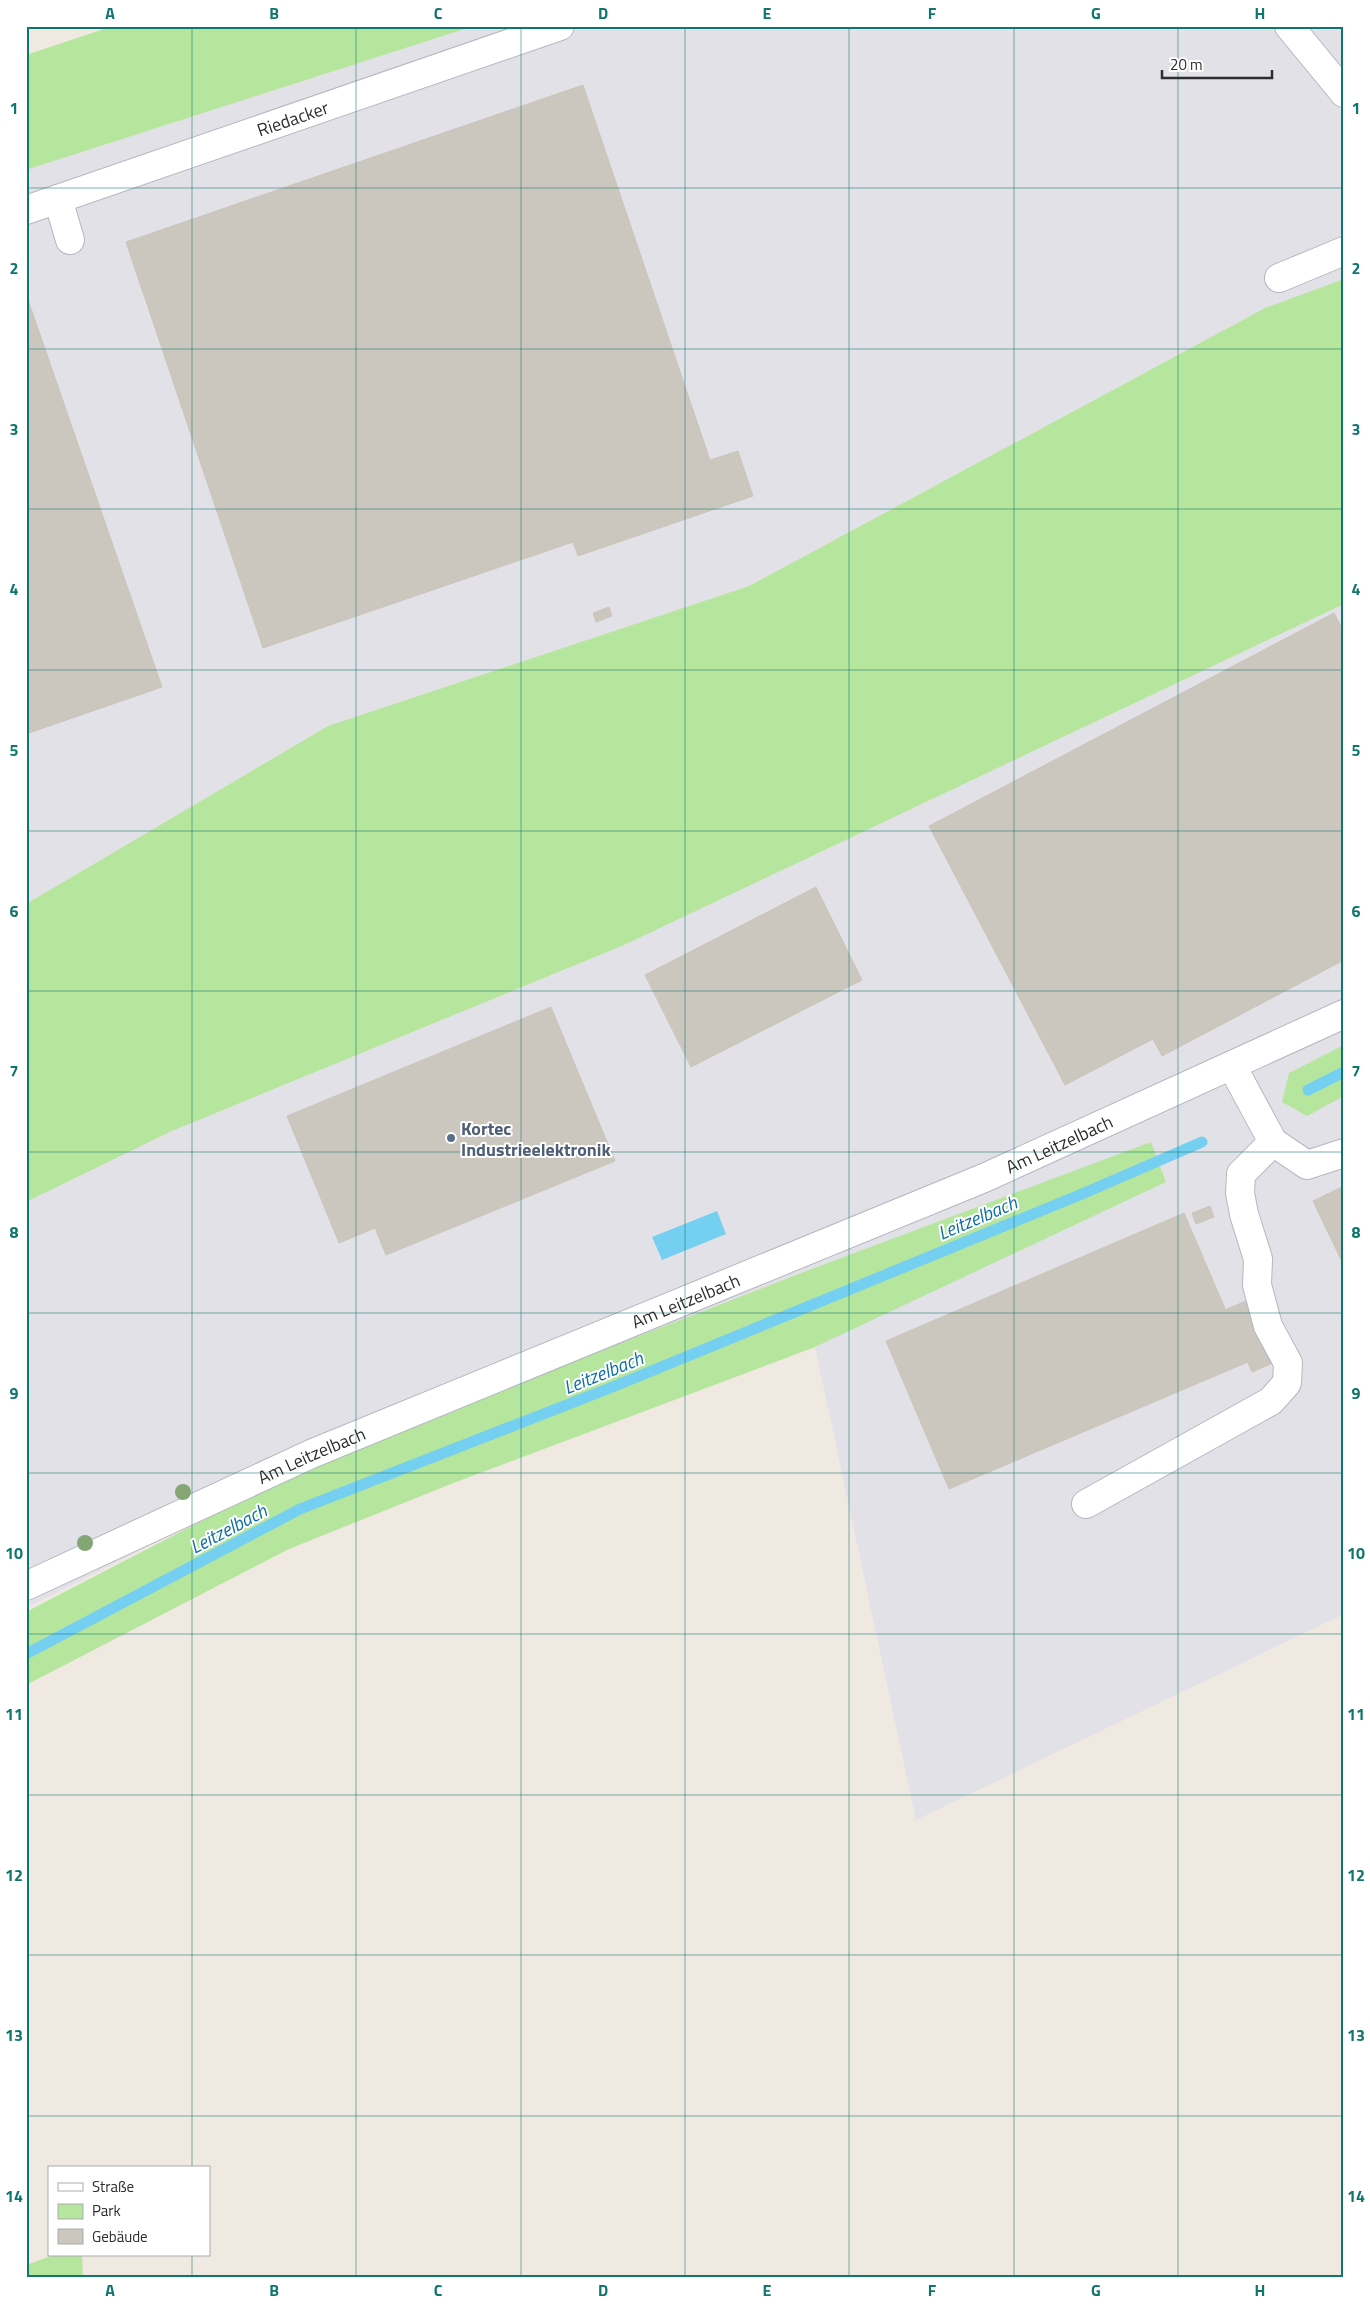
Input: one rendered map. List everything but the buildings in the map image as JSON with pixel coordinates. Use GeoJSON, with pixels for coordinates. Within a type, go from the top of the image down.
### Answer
{"type":"FeatureCollection","features":[{"type":"Feature","properties":{"kind":"street","name":"Riedacker"},"geometry":{"type":"LineString","coordinates":[[26,210],[560,26]]}},
{"type":"Feature","properties":{"kind":"street"},"geometry":{"type":"LineString","coordinates":[[1289,26],[1344,93]]}},
{"type":"Feature","properties":{"kind":"street"},"geometry":{"type":"LineString","coordinates":[[58,199],[70,240]]}},
{"type":"Feature","properties":{"kind":"street"},"geometry":{"type":"LineString","coordinates":[[1279,278],[1344,251]]}},
{"type":"Feature","properties":{"kind":"street","name":"Am Leitzelbach"},"geometry":{"type":"LineString","coordinates":[[26,1586],[311,1454],[984,1178],[1344,1014]]}},
{"type":"Feature","properties":{"kind":"street"},"geometry":{"type":"LineString","coordinates":[[1232,1066],[1273,1142],[1307,1165],[1344,1153]]}},
{"type":"Feature","properties":{"kind":"street"},"geometry":{"type":"LineString","coordinates":[[1086,1504],[1271,1401],[1287,1383],[1288,1363],[1268,1326],[1257,1285],[1258,1259],[1244,1214],[1240,1193],[1241,1174],[1273,1142]]}},
{"type":"Feature","properties":{"kind":"shaded area"},"geometry":{"type":"Polygon","coordinates":[[[474,26],[1344,26],[1344,279],[1265,308],[749,586],[328,726],[26,904],[26,170],[474,26]]]}},
{"type":"Feature","properties":{"kind":"shaded area"},"geometry":{"type":"Polygon","coordinates":[[[1344,604],[1344,1614],[916,1820],[815,1347],[809,1271],[317,1461],[26,1608],[26,1202],[172,1131],[624,945],[1344,604]]]}},
{"type":"Feature","properties":{"kind":"green space"},"geometry":{"type":"Polygon","coordinates":[[[113,26],[474,26],[26,170],[26,55],[113,26]]]}},
{"type":"Feature","properties":{"kind":"green space"},"geometry":{"type":"Polygon","coordinates":[[[1344,279],[1344,604],[624,945],[172,1131],[26,1202],[26,904],[328,726],[749,586],[1265,308],[1344,279]]]}},
{"type":"Feature","properties":{"kind":"green space"},"geometry":{"type":"Polygon","coordinates":[[[1344,1045],[1344,1096],[1307,1116],[1282,1102],[1289,1073],[1344,1045]]]}},
{"type":"Feature","properties":{"kind":"green space"},"geometry":{"type":"Polygon","coordinates":[[[1151,1142],[1166,1182],[815,1347],[456,1482],[289,1549],[26,1685],[26,1612],[317,1461],[809,1270],[1151,1142]]]}},
{"type":"Feature","properties":{"kind":"green space"},"geometry":{"type":"Polygon","coordinates":[[[51,2256],[82,2256],[83,2278],[26,2278],[26,2265],[51,2256]]]}},
{"type":"Feature","properties":{"kind":"water"},"geometry":{"type":"Polygon","coordinates":[[[717,1211],[726,1234],[662,1260],[652,1237],[717,1211]]]}},
{"type":"Feature","properties":{"kind":"waterway","name":"Leitzelbach"},"geometry":{"type":"LineString","coordinates":[[1308,1090],[1344,1072]]}},
{"type":"Feature","properties":{"kind":"waterway","name":"Leitzelbach"},"geometry":{"type":"LineString","coordinates":[[26,1654],[300,1509],[615,1386],[1082,1194],[1202,1142]]}},
{"type":"Feature","properties":{"kind":"place","name":"Kortec Industrieelektronik"},"geometry":{"type":"Point","coordinates":[451,1138]}}]}
